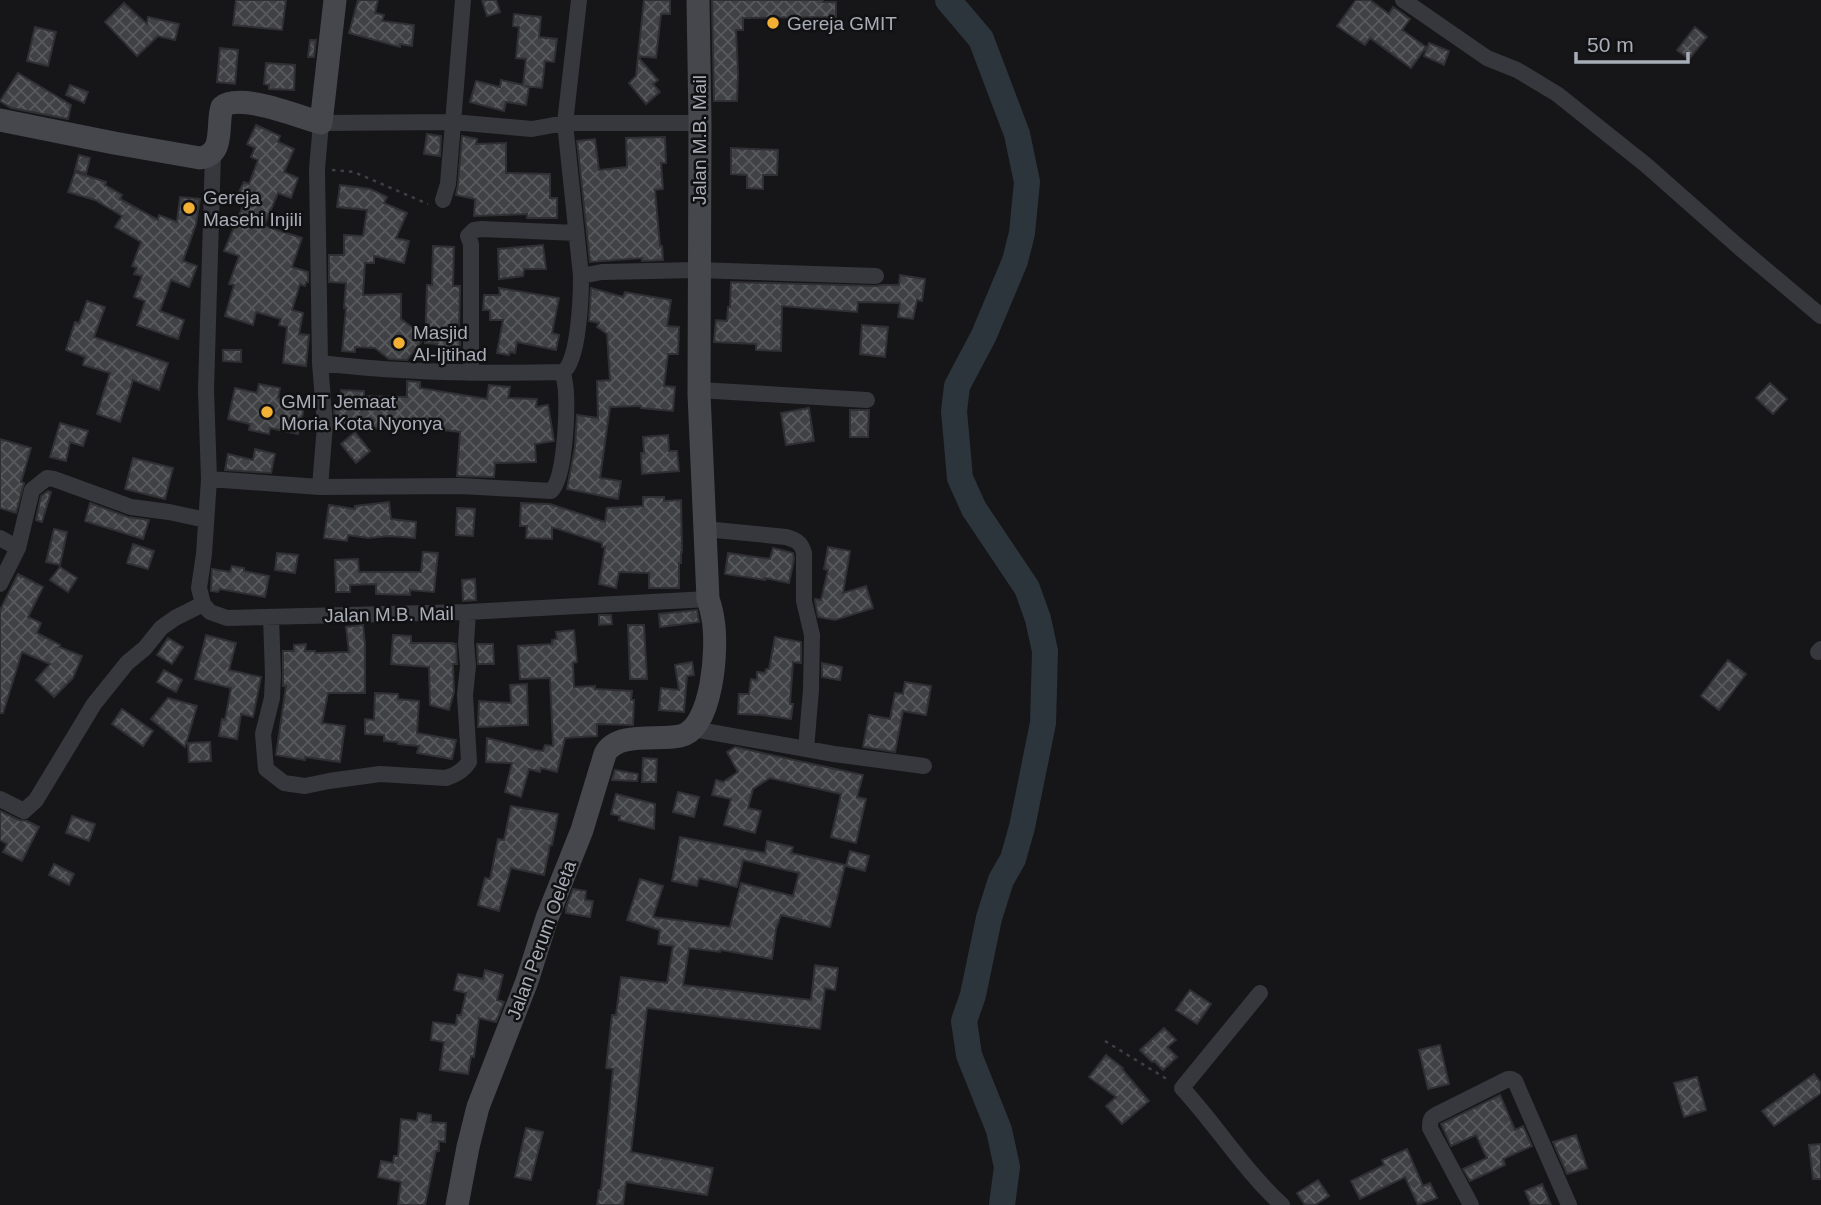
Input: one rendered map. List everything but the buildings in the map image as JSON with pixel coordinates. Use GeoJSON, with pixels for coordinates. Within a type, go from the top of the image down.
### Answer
{"type":"FeatureCollection","features":[{"type":"Feature","properties":{"kind":"street"},"geometry":{"type":"LineString","coordinates":[[320,487],[325,425],[320,363],[317,169],[335,0]]}},
{"type":"Feature","properties":{"kind":"street"},"geometry":{"type":"LineString","coordinates":[[443,200],[448,184],[463,0]]}},
{"type":"Feature","properties":{"kind":"street"},"geometry":{"type":"LineString","coordinates":[[320,363],[471,373],[563,372],[567,369],[574,350],[581,300],[581,276],[565,123],[579,0]]}},
{"type":"Feature","properties":{"kind":"street","name":"Jalan M.B. Mail"},"geometry":{"type":"LineString","coordinates":[[203,604],[210,612],[227,618],[468,612],[708,599],[699,390],[698,0]]}},
{"type":"Feature","properties":{"kind":"street"},"geometry":{"type":"LineString","coordinates":[[1403,0],[1487,58],[1517,70],[1557,94],[1646,165],[1821,316]]}},
{"type":"Feature","properties":{"kind":"street"},"geometry":{"type":"LineString","coordinates":[[0,799],[24,811],[36,800],[94,704],[127,663],[145,648],[161,628],[203,604],[199,588],[209,478],[206,390],[213,153],[218,143],[222,107],[229,102],[241,101],[321,124],[452,122],[532,129],[565,123],[700,122]]}},
{"type":"Feature","properties":{"kind":"street"},"geometry":{"type":"LineString","coordinates":[[0,120],[188,158],[205,158],[213,153]]}},
{"type":"Feature","properties":{"kind":"street"},"geometry":{"type":"LineString","coordinates":[[471,373],[471,244],[468,236],[474,230],[482,229],[576,233]]}},
{"type":"Feature","properties":{"kind":"street"},"geometry":{"type":"LineString","coordinates":[[581,276],[601,272],[698,270],[876,276]]}},
{"type":"Feature","properties":{"kind":"street"},"geometry":{"type":"LineString","coordinates":[[209,478],[320,487],[461,486],[551,491],[556,485],[562,462],[566,392],[563,372]]}},
{"type":"Feature","properties":{"kind":"street"},"geometry":{"type":"LineString","coordinates":[[699,390],[867,400]]}},
{"type":"Feature","properties":{"kind":"street"},"geometry":{"type":"LineString","coordinates":[[0,584],[18,548],[32,490],[47,478],[131,507],[206,520]]}},
{"type":"Feature","properties":{"kind":"street"},"geometry":{"type":"LineString","coordinates":[[705,529],[786,537],[798,541],[802,546],[804,601],[812,635],[806,748]]}},
{"type":"Feature","properties":{"kind":"street"},"geometry":{"type":"LineString","coordinates":[[0,538],[18,548]]}},
{"type":"Feature","properties":{"kind":"street"},"geometry":{"type":"LineString","coordinates":[[687,733],[699,721],[712,684],[715,653],[713,619],[708,599]]}},
{"type":"Feature","properties":{"kind":"street"},"geometry":{"type":"LineString","coordinates":[[271,617],[272,698],[263,734],[266,769],[284,783],[305,786],[380,774],[446,778],[456,775],[466,767],[469,762],[465,695],[468,612]]}},
{"type":"Feature","properties":{"kind":"street"},"geometry":{"type":"LineString","coordinates":[[687,733],[925,766]]}},
{"type":"Feature","properties":{"kind":"street","name":"Jalan Perum Oeleta"},"geometry":{"type":"LineString","coordinates":[[457,1205],[478,1107],[582,830],[604,754],[608,748],[620,741],[687,733]]}},
{"type":"Feature","properties":{"kind":"street"},"geometry":{"type":"LineString","coordinates":[[1260,993],[1182,1088],[1264,1188],[1282,1205]]}},
{"type":"Feature","properties":{"kind":"street"},"geometry":{"type":"LineString","coordinates":[[1471,1205],[1430,1128],[1430,1122],[1432,1117],[1508,1079],[1515,1081],[1569,1205]]}},
{"type":"Feature","properties":{"kind":"path"},"geometry":{"type":"LineString","coordinates":[[317,169],[354,172],[429,204],[439,204],[443,200]]}},
{"type":"Feature","properties":{"kind":"path"},"geometry":{"type":"LineString","coordinates":[[1105,1041],[1182,1088]]}},
{"type":"Feature","properties":{"kind":"waterway"},"geometry":{"type":"LineString","coordinates":[[948,0],[981,39],[1017,134],[1027,182],[1022,233],[1015,261],[984,335],[957,386],[954,411],[960,478],[974,509],[1027,588],[1045,651],[1043,723],[1022,827],[1013,859],[1001,880],[989,918],[973,995],[964,1021],[969,1055],[999,1130],[1007,1167],[1002,1205]]}},
{"type":"Feature","properties":{"kind":"place","name":"Gereja GMIT"},"geometry":{"type":"Point","coordinates":[773,23]}},
{"type":"Feature","properties":{"kind":"place","name":"Gereja Masehi Injili"},"geometry":{"type":"Point","coordinates":[189,208]}},
{"type":"Feature","properties":{"kind":"place","name":"Masjid Al-Ijtihad"},"geometry":{"type":"Point","coordinates":[399,343]}},
{"type":"Feature","properties":{"kind":"place","name":"GMIT Jemaat Moria Kota Nyonya"},"geometry":{"type":"Point","coordinates":[267,412]}}]}
